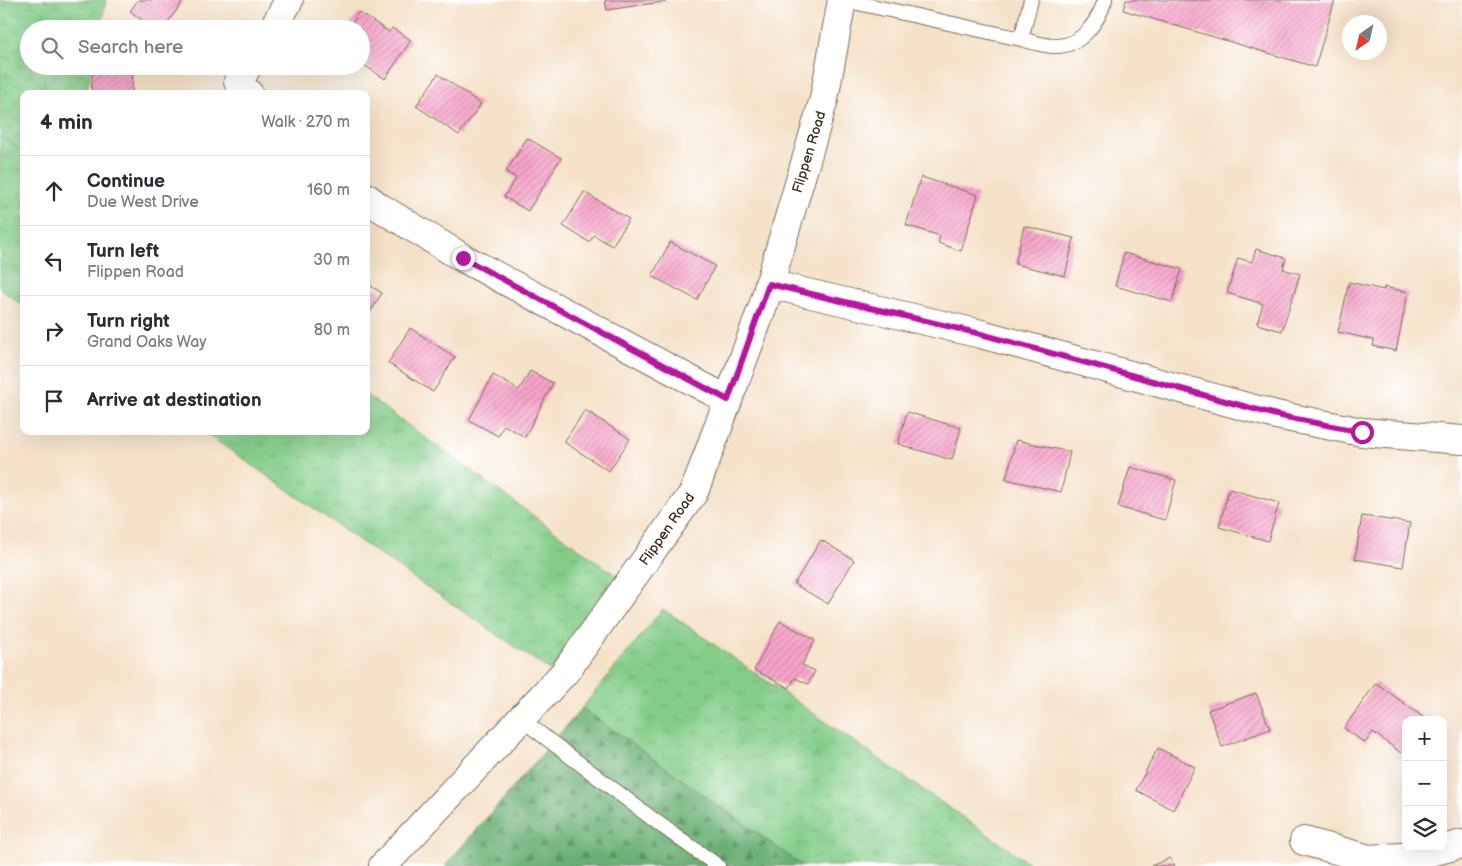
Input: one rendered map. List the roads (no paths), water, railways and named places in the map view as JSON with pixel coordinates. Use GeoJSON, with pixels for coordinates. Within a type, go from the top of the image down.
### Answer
{"type":"FeatureCollection","features":[{"type":"Feature","properties":{"kind":"street"},"geometry":{"type":"LineString","coordinates":[[278,20],[290,0]]}},
{"type":"Feature","properties":{"kind":"street","name":"Flippen Road"},"geometry":{"type":"LineString","coordinates":[[383,866],[565,672],[694,492],[769,284],[824,99],[843,0]]}},
{"type":"Feature","properties":{"kind":"street"},"geometry":{"type":"LineString","coordinates":[[242,75],[238,82],[245,90]]}},
{"type":"Feature","properties":{"kind":"street"},"geometry":{"type":"LineString","coordinates":[[370,200],[463,258],[728,400]]}},
{"type":"Feature","properties":{"kind":"street"},"geometry":{"type":"LineString","coordinates":[[769,284],[981,334],[1276,415],[1362,432],[1462,440]]}},
{"type":"Feature","properties":{"kind":"street"},"geometry":{"type":"LineString","coordinates":[[1304,841],[1369,859],[1416,856],[1462,844]]}},
{"type":"Feature","properties":{"kind":"lane"},"geometry":{"type":"LineString","coordinates":[[843,0],[1053,46],[1066,46],[1090,30],[1100,16],[1105,0]]}},
{"type":"Feature","properties":{"kind":"lane"},"geometry":{"type":"LineString","coordinates":[[1020,39],[1031,0]]}},
{"type":"Feature","properties":{"kind":"lane"},"geometry":{"type":"LineString","coordinates":[[522,719],[658,823],[718,866]]}}]}
